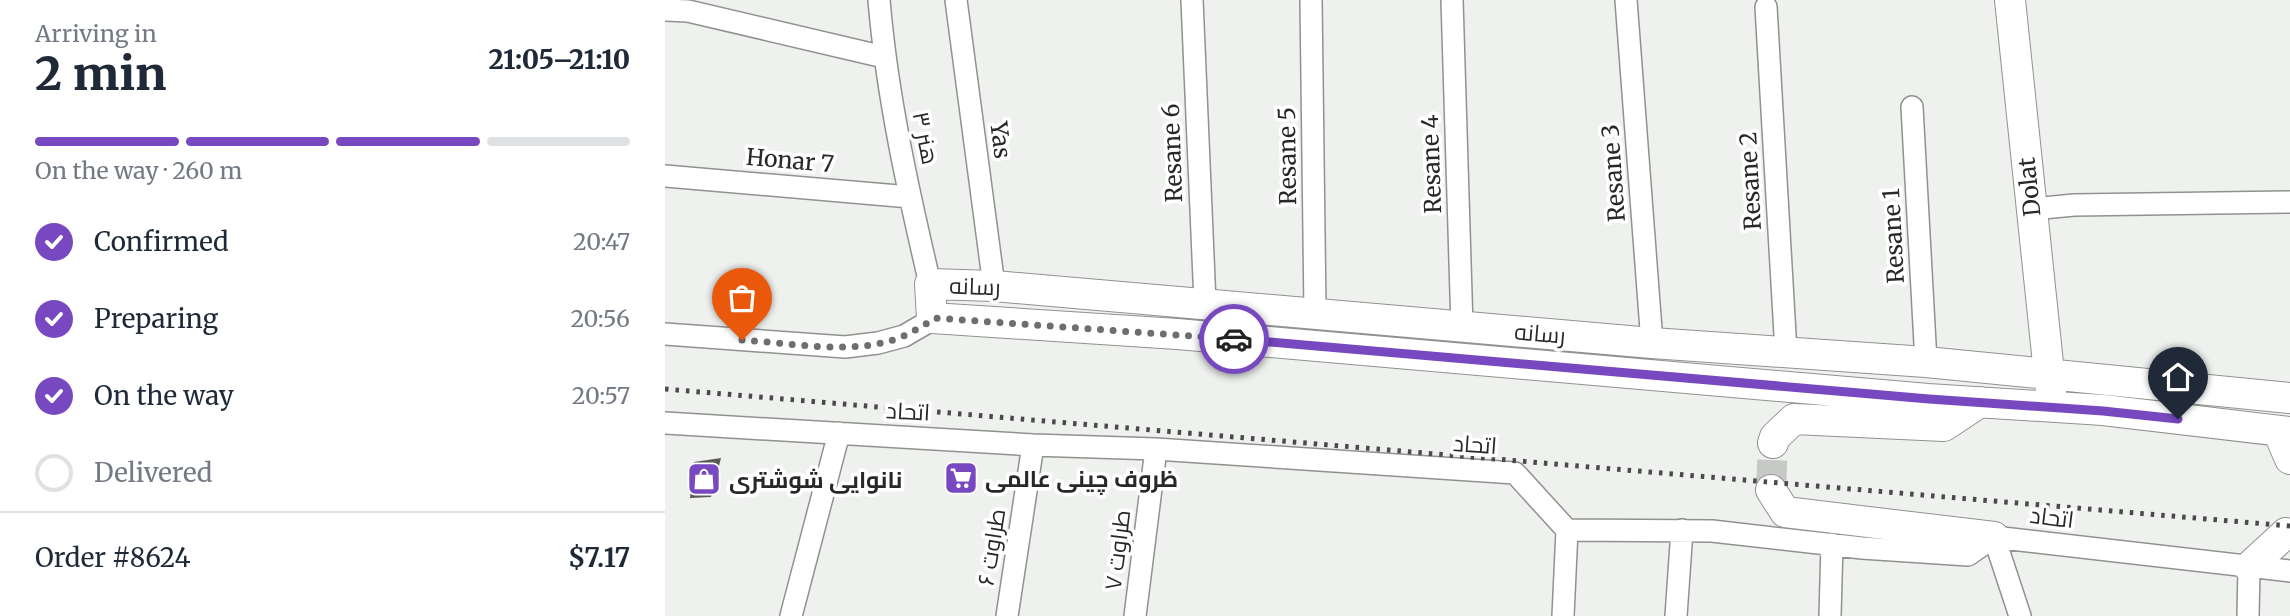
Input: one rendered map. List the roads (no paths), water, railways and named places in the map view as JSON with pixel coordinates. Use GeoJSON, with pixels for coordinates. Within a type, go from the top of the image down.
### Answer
{"type":"FeatureCollection","features":[{"type":"Feature","properties":{"kind":"street","name":"هنر ۳"},"geometry":{"type":"LineString","coordinates":[[879,0],[884,57],[910,197],[930,284]]}},
{"type":"Feature","properties":{"kind":"street","name":"Yas"},"geometry":{"type":"LineString","coordinates":[[956,0],[994,286]]}},
{"type":"Feature","properties":{"kind":"street","name":"Resane 6"},"geometry":{"type":"LineString","coordinates":[[1192,0],[1205,303]]}},
{"type":"Feature","properties":{"kind":"street","name":"Resane 5"},"geometry":{"type":"LineString","coordinates":[[1311,0],[1315,312]]}},
{"type":"Feature","properties":{"kind":"street","name":"Resane 4"},"geometry":{"type":"LineString","coordinates":[[1451,0],[1462,327]]}},
{"type":"Feature","properties":{"kind":"street","name":"Resane 3"},"geometry":{"type":"LineString","coordinates":[[1626,0],[1652,343]]}},
{"type":"Feature","properties":{"kind":"street","name":"Dolat"},"geometry":{"type":"LineString","coordinates":[[2010,0],[2053,406]]}},
{"type":"Feature","properties":{"kind":"street"},"geometry":{"type":"LineString","coordinates":[[665,10],[690,6],[884,57]]}},
{"type":"Feature","properties":{"kind":"street","name":"Resane 2"},"geometry":{"type":"LineString","coordinates":[[1766,7],[1786,352]]}},
{"type":"Feature","properties":{"kind":"street","name":"Resane 1"},"geometry":{"type":"LineString","coordinates":[[1912,107],[1926,362]]}},
{"type":"Feature","properties":{"kind":"street","name":"Honar 7"},"geometry":{"type":"LineString","coordinates":[[665,176],[910,197]]}},
{"type":"Feature","properties":{"kind":"street"},"geometry":{"type":"LineString","coordinates":[[2032,209],[2074,205],[2290,202]]}},
{"type":"Feature","properties":{"kind":"street","name":"رسانه"},"geometry":{"type":"LineString","coordinates":[[2284,431],[2053,406],[1177,334],[932,318],[930,284],[994,286],[1652,343],[1926,362],[2290,398]]}},
{"type":"Feature","properties":{"kind":"street"},"geometry":{"type":"LineString","coordinates":[[665,334],[845,347],[905,336],[935,318]]}},
{"type":"Feature","properties":{"kind":"street"},"geometry":{"type":"LineString","coordinates":[[1773,443],[1775,437],[1794,419],[1944,426],[1980,402]]}},
{"type":"Feature","properties":{"kind":"street","name":"اتحاد"},"geometry":{"type":"LineString","coordinates":[[665,423],[1033,445],[1156,449],[1515,473],[1567,530]]}},
{"type":"Feature","properties":{"kind":"street"},"geometry":{"type":"LineString","coordinates":[[2284,431],[2290,459]]}},
{"type":"Feature","properties":{"kind":"street"},"geometry":{"type":"LineString","coordinates":[[791,616],[839,433]]}},
{"type":"Feature","properties":{"kind":"street","name":"طراوت ۶"},"geometry":{"type":"LineString","coordinates":[[1007,616],[1033,445]]}},
{"type":"Feature","properties":{"kind":"street","name":"طراوت ۷"},"geometry":{"type":"LineString","coordinates":[[1135,616],[1156,449]]}},
{"type":"Feature","properties":{"kind":"street"},"geometry":{"type":"LineString","coordinates":[[1771,490],[1785,512],[1994,537]]}},
{"type":"Feature","properties":{"kind":"street"},"geometry":{"type":"LineString","coordinates":[[1563,616],[1567,530],[1712,531],[1968,555],[1994,537]]}},
{"type":"Feature","properties":{"kind":"street"},"geometry":{"type":"LineString","coordinates":[[1675,616],[1682,530]]}},
{"type":"Feature","properties":{"kind":"street"},"geometry":{"type":"LineString","coordinates":[[2248,616],[2249,567],[2286,533],[2290,534]]}},
{"type":"Feature","properties":{"kind":"street"},"geometry":{"type":"LineString","coordinates":[[1994,537],[2020,616]]}},
{"type":"Feature","properties":{"kind":"street","name":"اتحاد"},"geometry":{"type":"LineString","coordinates":[[1994,537],[2290,571]]}},
{"type":"Feature","properties":{"kind":"street"},"geometry":{"type":"LineString","coordinates":[[1830,616],[1832,544]]}},
{"type":"Feature","properties":{"kind":"tunnel"},"geometry":{"type":"LineString","coordinates":[[1771,490],[1773,443]]}},
{"type":"Feature","properties":{"kind":"railway"},"geometry":{"type":"LineString","coordinates":[[665,389],[2290,526]]}},
{"type":"Feature","properties":{"kind":"place","name":"ظروف چینی عالمی"},"geometry":{"type":"Point","coordinates":[961,478]}},
{"type":"Feature","properties":{"kind":"place","name":"نانوایی شوشتری"},"geometry":{"type":"Point","coordinates":[704,479]}}]}
